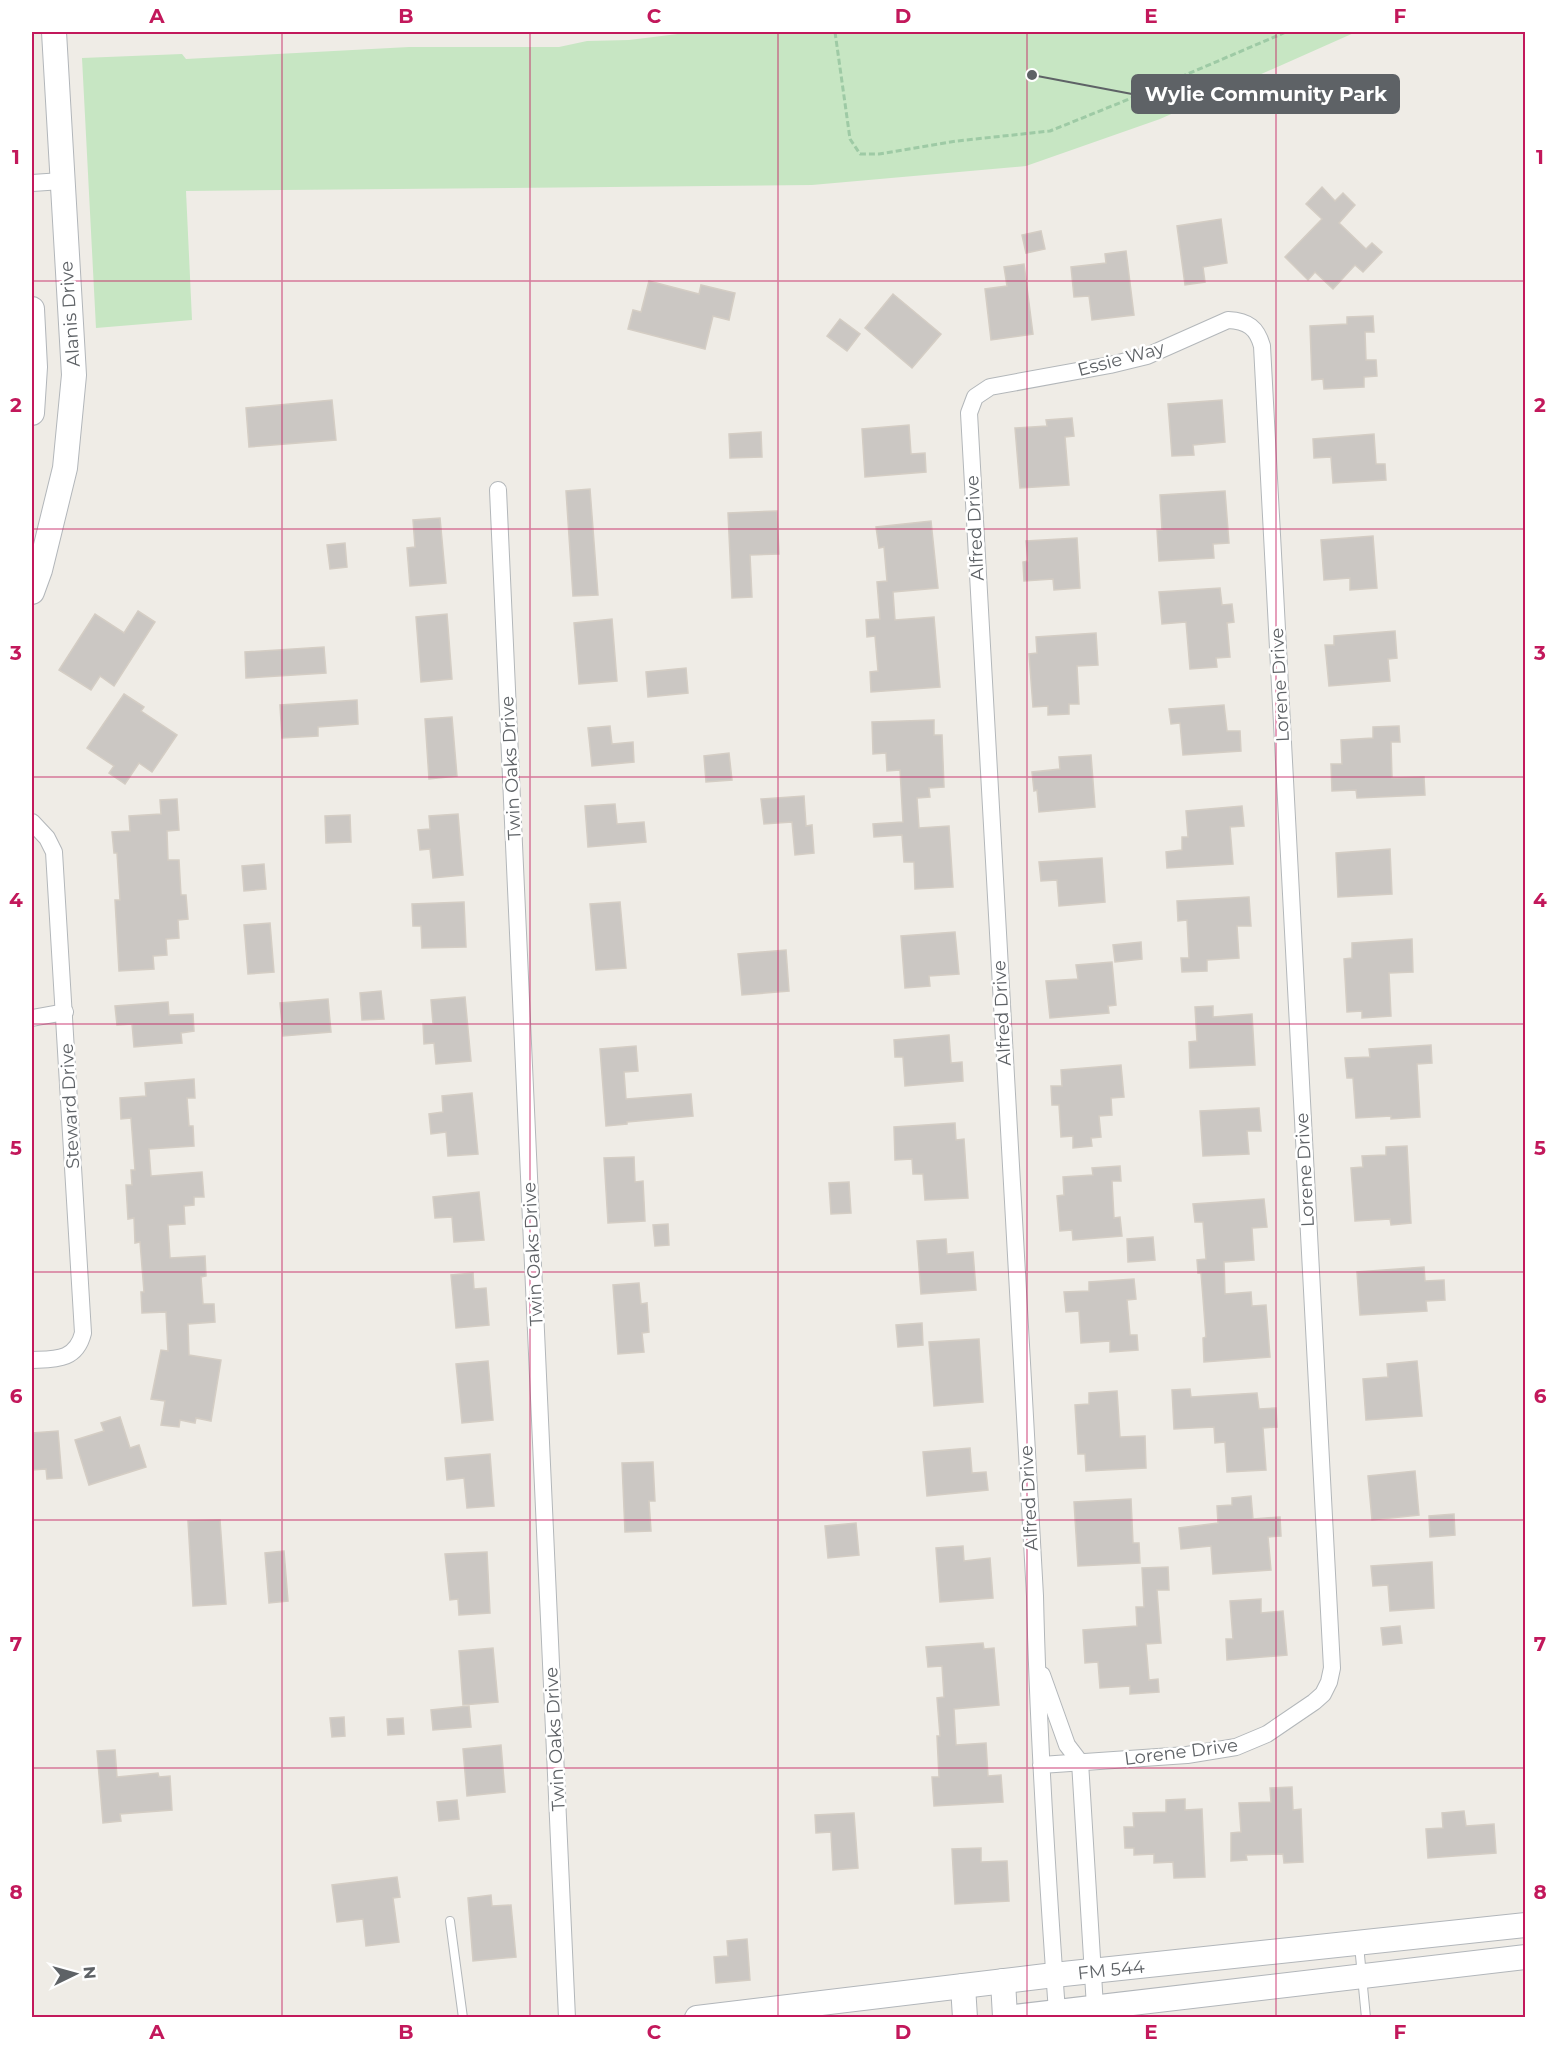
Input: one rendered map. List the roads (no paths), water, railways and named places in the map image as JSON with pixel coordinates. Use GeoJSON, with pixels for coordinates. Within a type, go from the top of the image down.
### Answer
{"type":"FeatureCollection","features":[{"type":"Feature","properties":{"kind":"main road","name":"Alanis Drive"},"geometry":{"type":"LineString","coordinates":[[32,592],[40,570],[65,468],[74,375],[54,32]]}},
{"type":"Feature","properties":{"kind":"main road"},"geometry":{"type":"LineString","coordinates":[[32,309],[34,367],[32,413]]}},
{"type":"Feature","properties":{"kind":"main road","name":"FM 544"},"geometry":{"type":"LineString","coordinates":[[697,2018],[1054,1975],[1526,1925]]}},
{"type":"Feature","properties":{"kind":"main road","name":"FM 544"},"geometry":{"type":"LineString","coordinates":[[1005,2018],[1526,1957]]}},
{"type":"Feature","properties":{"kind":"main road"},"geometry":{"type":"LineString","coordinates":[[1003,1982],[1005,2018]]}},
{"type":"Feature","properties":{"kind":"main road"},"geometry":{"type":"LineString","coordinates":[[963,1986],[965,2018]]}},
{"type":"Feature","properties":{"kind":"street"},"geometry":{"type":"LineString","coordinates":[[32,183],[62,181]]}},
{"type":"Feature","properties":{"kind":"street","name":"Essie Way"},"geometry":{"type":"LineString","coordinates":[[998,385],[1147,356],[1228,320],[1251,325],[1259,335],[1262,346]]}},
{"type":"Feature","properties":{"kind":"street","name":"Lorene Drive"},"geometry":{"type":"LineString","coordinates":[[1041,1765],[1195,1754],[1248,1743],[1287,1722],[1323,1694],[1332,1668],[1262,346]]}},
{"type":"Feature","properties":{"kind":"street","name":"Alfred Drive"},"geometry":{"type":"LineString","coordinates":[[998,385],[990,387],[975,397],[969,412],[1034,1584],[1041,1765],[1057,2012]]}},
{"type":"Feature","properties":{"kind":"street","name":"Twin Oaks Drive"},"geometry":{"type":"LineString","coordinates":[[498,490],[567,2018]]}},
{"type":"Feature","properties":{"kind":"street","name":"Steward Drive"},"geometry":{"type":"LineString","coordinates":[[32,822],[47,838],[54,852],[83,1333],[81,1341],[69,1354],[61,1358],[32,1360]]}},
{"type":"Feature","properties":{"kind":"street"},"geometry":{"type":"LineString","coordinates":[[32,1018],[65,1012]]}},
{"type":"Feature","properties":{"kind":"street","name":"Alfred Drive"},"geometry":{"type":"LineString","coordinates":[[1036,1657],[1058,1724],[1067,1745],[1080,1762]]}},
{"type":"Feature","properties":{"kind":"street"},"geometry":{"type":"LineString","coordinates":[[1080,1762],[1095,2007]]}},
{"type":"Feature","properties":{"kind":"lane"},"geometry":{"type":"LineString","coordinates":[[450,1921],[463,2018]]}},
{"type":"Feature","properties":{"kind":"lane"},"geometry":{"type":"LineString","coordinates":[[1359,1944],[1366,2018]]}},
{"type":"Feature","properties":{"kind":"place","name":"Wylie Community Park"},"geometry":{"type":"Point","coordinates":[1032,75]}}]}
